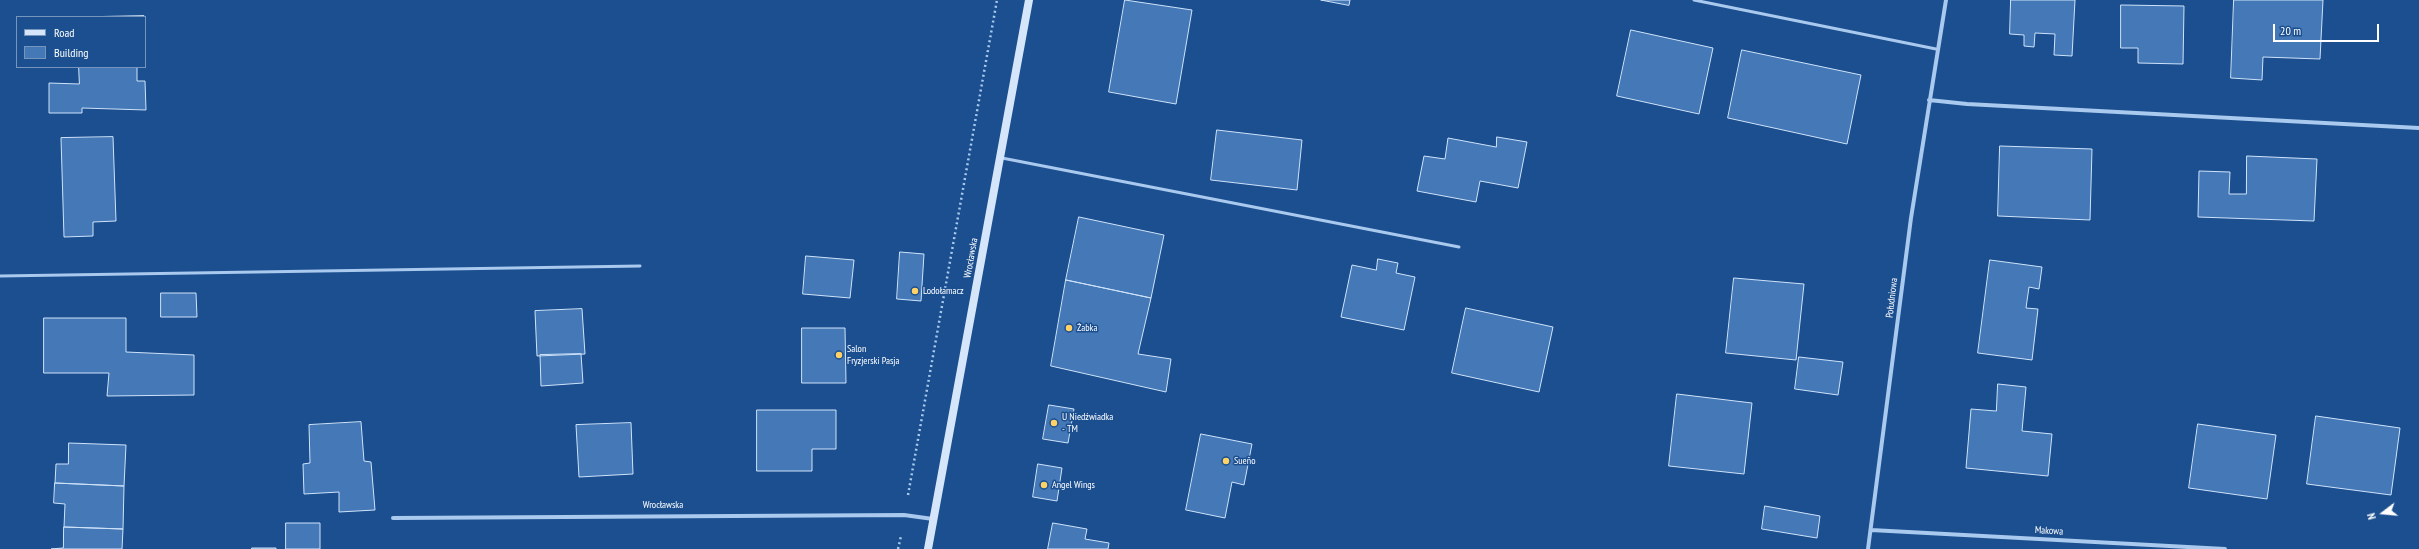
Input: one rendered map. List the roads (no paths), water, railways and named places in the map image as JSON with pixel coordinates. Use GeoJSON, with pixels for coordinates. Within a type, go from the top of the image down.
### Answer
{"type":"FeatureCollection","features":[{"type":"Feature","properties":{"kind":"street","name":"Wrocławska"},"geometry":{"type":"LineString","coordinates":[[928,549],[1029,0]]}},
{"type":"Feature","properties":{"kind":"street","name":"Południowa"},"geometry":{"type":"LineString","coordinates":[[1868,549],[1911,218],[1936,49],[1946,0]]}},
{"type":"Feature","properties":{"kind":"street"},"geometry":{"type":"LineString","coordinates":[[1928,100],[1967,104],[2419,128]]}},
{"type":"Feature","properties":{"kind":"street","name":"Wrocławska"},"geometry":{"type":"LineString","coordinates":[[393,518],[904,515],[934,520]]}},
{"type":"Feature","properties":{"kind":"street","name":"Makowa"},"geometry":{"type":"LineString","coordinates":[[1871,530],[2225,549]]}},
{"type":"Feature","properties":{"kind":"lane"},"geometry":{"type":"LineString","coordinates":[[1694,0],[1936,49]]}},
{"type":"Feature","properties":{"kind":"lane"},"geometry":{"type":"LineString","coordinates":[[1000,158],[1459,247]]}},
{"type":"Feature","properties":{"kind":"lane"},"geometry":{"type":"LineString","coordinates":[[0,276],[640,266]]}},
{"type":"Feature","properties":{"kind":"place","name":"Lodołamacz"},"geometry":{"type":"Point","coordinates":[915,291]}},
{"type":"Feature","properties":{"kind":"place","name":"Żabka"},"geometry":{"type":"Point","coordinates":[1069,328]}},
{"type":"Feature","properties":{"kind":"place","name":"Salon Fryzjerski Pasja"},"geometry":{"type":"Point","coordinates":[839,355]}},
{"type":"Feature","properties":{"kind":"place","name":"U Niedźwiadka - TM"},"geometry":{"type":"Point","coordinates":[1054,423]}},
{"type":"Feature","properties":{"kind":"place","name":"Sueño"},"geometry":{"type":"Point","coordinates":[1226,461]}},
{"type":"Feature","properties":{"kind":"place","name":"Angel Wings"},"geometry":{"type":"Point","coordinates":[1044,485]}}]}
